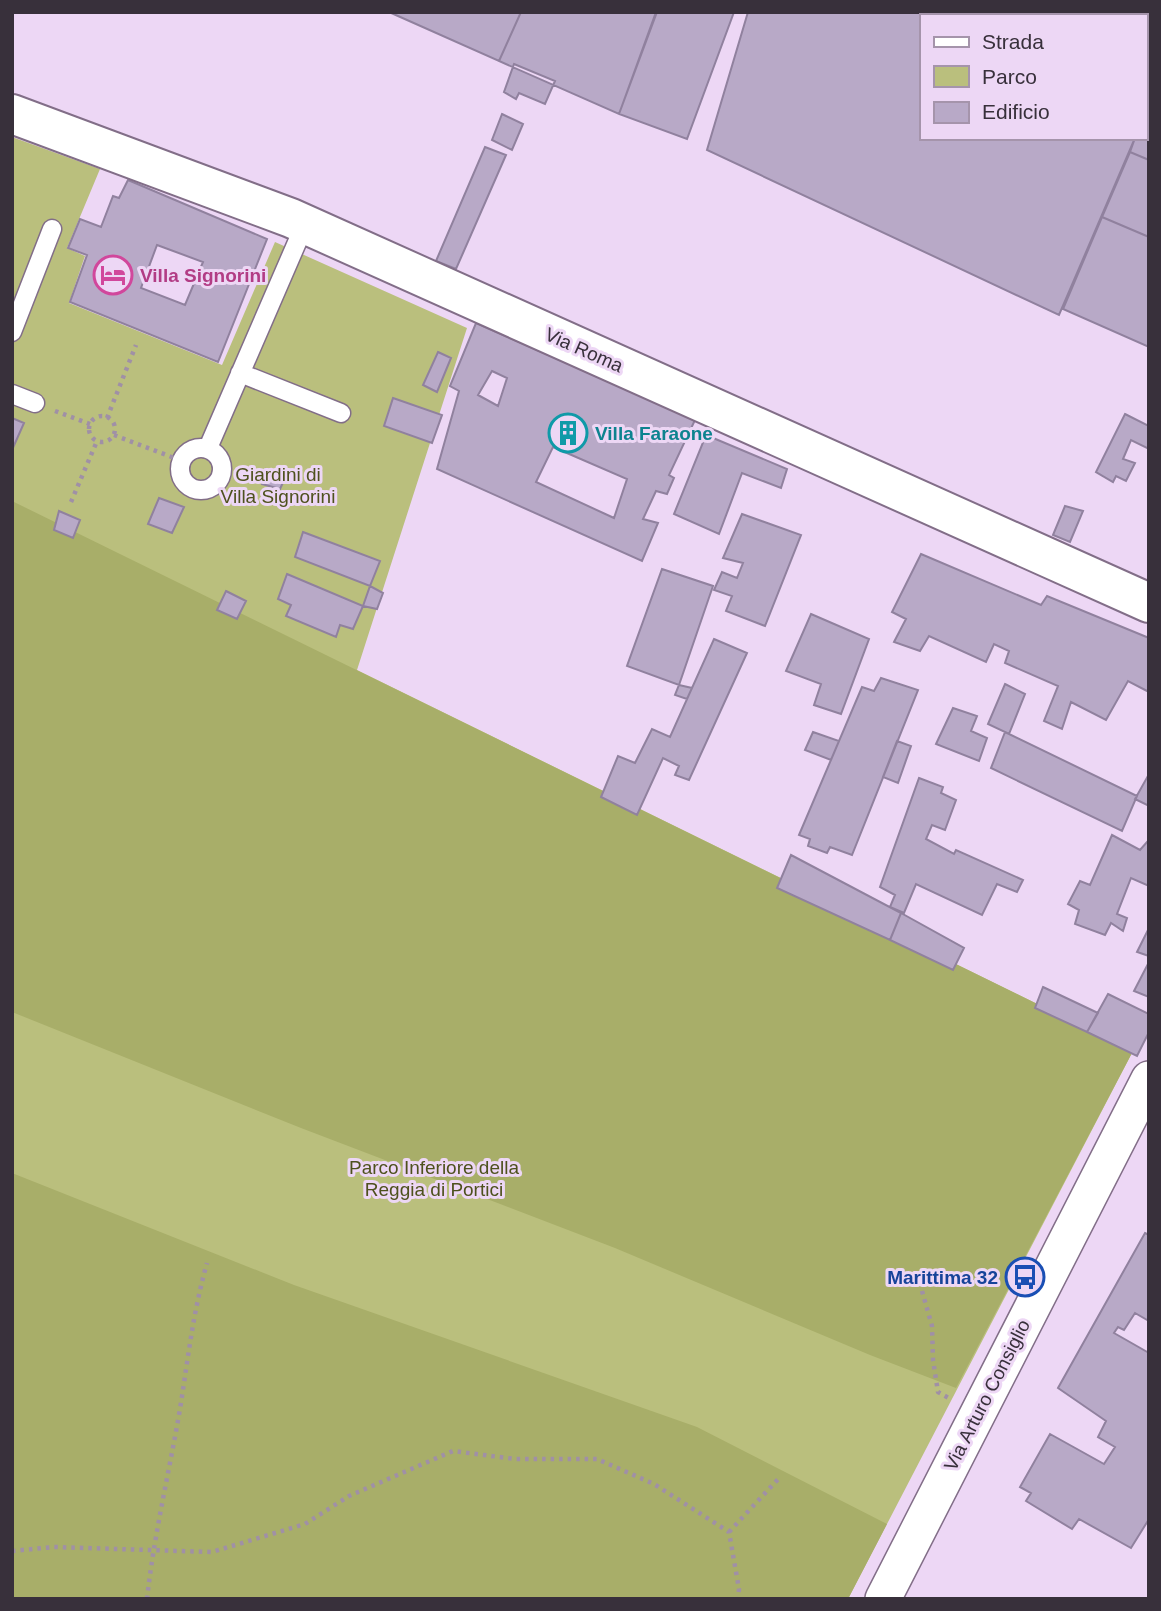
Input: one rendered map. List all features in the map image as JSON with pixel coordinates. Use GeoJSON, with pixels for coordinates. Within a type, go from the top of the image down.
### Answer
{"type":"FeatureCollection","features":[{"type":"Feature","properties":{"kind":"main road","name":"Via Roma"},"geometry":{"type":"LineString","coordinates":[[12,114],[305,224],[1149,603]]}},
{"type":"Feature","properties":{"kind":"street","name":"Via Arturo Consiglio"},"geometry":{"type":"LineString","coordinates":[[883,1599],[1149,1079]]}},
{"type":"Feature","properties":{"kind":"lane"},"geometry":{"type":"LineString","coordinates":[[208,448],[305,224]]}},
{"type":"Feature","properties":{"kind":"lane"},"geometry":{"type":"LineString","coordinates":[[12,332],[52,229]]}},
{"type":"Feature","properties":{"kind":"lane"},"geometry":{"type":"LineString","coordinates":[[240,373],[341,413]]}},
{"type":"Feature","properties":{"kind":"lane"},"geometry":{"type":"LineString","coordinates":[[12,394],[35,403]]}},
{"type":"Feature","properties":{"kind":"lane"},"geometry":{"type":"LineString","coordinates":[[198,447],[208,448],[222,461],[223,471],[214,487],[204,491],[195,490],[181,477],[182,461],[189,451],[198,447]]}},
{"type":"Feature","properties":{"kind":"path"},"geometry":{"type":"LineString","coordinates":[[107,418],[136,345]]}},
{"type":"Feature","properties":{"kind":"path"},"geometry":{"type":"LineString","coordinates":[[35,403],[90,424]]}},
{"type":"Feature","properties":{"kind":"path"},"geometry":{"type":"LineString","coordinates":[[101,416],[113,421],[114,435],[110,440],[97,441],[89,431],[90,424],[101,416]]}},
{"type":"Feature","properties":{"kind":"path"},"geometry":{"type":"LineString","coordinates":[[114,435],[182,461]]}},
{"type":"Feature","properties":{"kind":"path"},"geometry":{"type":"LineString","coordinates":[[71,502],[97,441]]}},
{"type":"Feature","properties":{"kind":"path"},"geometry":{"type":"LineString","coordinates":[[147,1599],[152,1550],[180,1409],[195,1306],[207,1263]]}},
{"type":"Feature","properties":{"kind":"path"},"geometry":{"type":"LineString","coordinates":[[922,1291],[932,1326],[938,1392]]}},
{"type":"Feature","properties":{"kind":"path"},"geometry":{"type":"LineString","coordinates":[[12,1551],[54,1547],[212,1552],[304,1524],[349,1496],[453,1451],[515,1459],[597,1459],[654,1484],[729,1532],[739,1589],[738,1599]]}},
{"type":"Feature","properties":{"kind":"path"},"geometry":{"type":"LineString","coordinates":[[729,1532],[781,1476]]}},
{"type":"Feature","properties":{"kind":"green space","name":"Parco Inferiore della Reggia di Portici"},"geometry":{"type":"Polygon","coordinates":[[[12,137],[100,169],[67,248],[85,256],[69,303],[222,365],[275,242],[467,328],[357,670],[1133,1051],[848,1599],[12,1599],[12,137]]]}},
{"type":"Feature","properties":{"kind":"green space"},"geometry":{"type":"Polygon","coordinates":[[[12,501],[1133,1051],[956,1388],[870,1355],[615,1248],[301,1128],[12,1012],[12,501]]]}},
{"type":"Feature","properties":{"kind":"green space"},"geometry":{"type":"Polygon","coordinates":[[[12,1173],[294,1285],[697,1427],[887,1524],[848,1599],[12,1599],[12,1173]]]}},
{"type":"Feature","properties":{"kind":"building"},"geometry":{"type":"Polygon","coordinates":[[[389,12],[521,12],[499,61],[389,12]]]}},
{"type":"Feature","properties":{"kind":"building"},"geometry":{"type":"Polygon","coordinates":[[[521,12],[656,12],[619,114],[499,61],[521,12]]]}},
{"type":"Feature","properties":{"kind":"building"},"geometry":{"type":"Polygon","coordinates":[[[657,12],[734,12],[687,139],[619,114],[657,12]]]}},
{"type":"Feature","properties":{"kind":"building"},"geometry":{"type":"Polygon","coordinates":[[[748,12],[954,12],[920,14],[920,140],[1134,140],[1059,315],[707,150],[748,12]]]}},
{"type":"Feature","properties":{"kind":"building"},"geometry":{"type":"Polygon","coordinates":[[[1095,12],[1100,14],[1064,14],[1095,12]]]}},
{"type":"Feature","properties":{"kind":"building"},"geometry":{"type":"Polygon","coordinates":[[[1147,32],[1149,33],[1147,108],[1147,32]]]}},
{"type":"Feature","properties":{"kind":"building"},"geometry":{"type":"Polygon","coordinates":[[[514,64],[555,81],[545,104],[519,93],[516,99],[504,92],[514,64]]]}},
{"type":"Feature","properties":{"kind":"building"},"geometry":{"type":"Polygon","coordinates":[[[1149,103],[1149,160],[1130,152],[1134,140],[1147,140],[1149,103]]]}},
{"type":"Feature","properties":{"kind":"building"},"geometry":{"type":"Polygon","coordinates":[[[502,114],[523,124],[512,150],[492,140],[502,114]]]}},
{"type":"Feature","properties":{"kind":"building"},"geometry":{"type":"Polygon","coordinates":[[[485,147],[506,155],[456,269],[436,261],[485,147]]]}},
{"type":"Feature","properties":{"kind":"building"},"geometry":{"type":"Polygon","coordinates":[[[1130,152],[1149,160],[1149,237],[1102,217],[1130,152]]]}},
{"type":"Feature","properties":{"kind":"building","name":"Villa Signorini"},"geometry":{"type":"Polygon","coordinates":[[[128,180],[267,239],[218,362],[70,302],[87,255],[68,248],[80,219],[101,227],[113,196],[119,198],[128,180]],[[157,245],[141,288],[185,305],[203,262],[157,245]]]}},
{"type":"Feature","properties":{"kind":"building"},"geometry":{"type":"Polygon","coordinates":[[[1102,217],[1149,237],[1149,347],[1063,309],[1102,217]]]}},
{"type":"Feature","properties":{"kind":"building","name":"Villa Faraone"},"geometry":{"type":"Polygon","coordinates":[[[476,323],[695,420],[669,475],[674,478],[667,494],[656,491],[643,519],[658,523],[642,561],[437,469],[459,391],[450,386],[476,323]],[[492,371],[478,395],[498,406],[507,378],[492,371]],[[553,447],[536,482],[614,518],[627,479],[553,447]]]}},
{"type":"Feature","properties":{"kind":"building"},"geometry":{"type":"Polygon","coordinates":[[[438,352],[451,358],[437,392],[423,385],[438,352]]]}},
{"type":"Feature","properties":{"kind":"building"},"geometry":{"type":"Polygon","coordinates":[[[393,398],[442,415],[432,443],[384,426],[393,398]]]}},
{"type":"Feature","properties":{"kind":"building"},"geometry":{"type":"Polygon","coordinates":[[[1125,414],[1149,426],[1149,449],[1131,440],[1123,459],[1135,463],[1126,481],[1116,476],[1113,482],[1096,472],[1125,414]]]}},
{"type":"Feature","properties":{"kind":"building"},"geometry":{"type":"Polygon","coordinates":[[[12,418],[24,423],[12,450],[12,418]]]}},
{"type":"Feature","properties":{"kind":"building"},"geometry":{"type":"Polygon","coordinates":[[[706,435],[787,469],[781,488],[742,473],[719,534],[674,514],[706,435]]]}},
{"type":"Feature","properties":{"kind":"building"},"geometry":{"type":"Polygon","coordinates":[[[266,469],[286,476],[280,489],[262,484],[266,469]]]}},
{"type":"Feature","properties":{"kind":"building"},"geometry":{"type":"Polygon","coordinates":[[[159,498],[184,507],[172,533],[148,524],[159,498]]]}},
{"type":"Feature","properties":{"kind":"building"},"geometry":{"type":"Polygon","coordinates":[[[1065,506],[1083,511],[1070,542],[1053,535],[1065,506]]]}},
{"type":"Feature","properties":{"kind":"building"},"geometry":{"type":"Polygon","coordinates":[[[59,511],[80,520],[73,538],[54,530],[59,511]]]}},
{"type":"Feature","properties":{"kind":"building"},"geometry":{"type":"Polygon","coordinates":[[[742,514],[801,535],[765,626],[726,611],[732,596],[714,590],[722,572],[737,578],[743,563],[723,558],[742,514]]]}},
{"type":"Feature","properties":{"kind":"building"},"geometry":{"type":"Polygon","coordinates":[[[303,532],[380,561],[370,586],[295,557],[303,532]]]}},
{"type":"Feature","properties":{"kind":"building"},"geometry":{"type":"Polygon","coordinates":[[[921,554],[1041,605],[1047,596],[1149,638],[1149,692],[1128,681],[1106,720],[1071,702],[1062,729],[1044,721],[1058,686],[1005,663],[1009,651],[994,644],[986,662],[929,636],[920,651],[894,642],[906,619],[892,612],[921,554]]]}},
{"type":"Feature","properties":{"kind":"building"},"geometry":{"type":"Polygon","coordinates":[[[662,569],[713,586],[679,685],[627,666],[662,569]]]}},
{"type":"Feature","properties":{"kind":"building"},"geometry":{"type":"Polygon","coordinates":[[[287,574],[363,606],[353,629],[340,625],[336,637],[286,616],[291,605],[278,599],[287,574]]]}},
{"type":"Feature","properties":{"kind":"building"},"geometry":{"type":"Polygon","coordinates":[[[370,586],[383,593],[377,609],[363,606],[370,586]]]}},
{"type":"Feature","properties":{"kind":"building"},"geometry":{"type":"Polygon","coordinates":[[[226,591],[246,601],[237,619],[217,610],[226,591]]]}},
{"type":"Feature","properties":{"kind":"building"},"geometry":{"type":"Polygon","coordinates":[[[811,614],[869,639],[841,714],[814,705],[821,684],[786,671],[811,614]]]}},
{"type":"Feature","properties":{"kind":"building"},"geometry":{"type":"Polygon","coordinates":[[[714,639],[747,653],[689,780],[675,775],[679,766],[663,758],[637,815],[601,797],[618,756],[635,763],[652,729],[670,737],[714,639]]]}},
{"type":"Feature","properties":{"kind":"building"},"geometry":{"type":"Polygon","coordinates":[[[881,678],[918,690],[852,855],[830,847],[827,853],[808,846],[810,839],[799,835],[862,687],[874,691],[881,678]]]}},
{"type":"Feature","properties":{"kind":"building"},"geometry":{"type":"Polygon","coordinates":[[[1005,684],[1025,694],[1009,734],[988,724],[1005,684]]]}},
{"type":"Feature","properties":{"kind":"building"},"geometry":{"type":"Polygon","coordinates":[[[679,685],[692,688],[687,699],[675,695],[679,685]]]}},
{"type":"Feature","properties":{"kind":"building"},"geometry":{"type":"Polygon","coordinates":[[[953,708],[977,716],[971,731],[987,738],[979,761],[936,744],[953,708]]]}},
{"type":"Feature","properties":{"kind":"building"},"geometry":{"type":"Polygon","coordinates":[[[813,732],[839,741],[831,760],[805,750],[813,732]]]}},
{"type":"Feature","properties":{"kind":"building"},"geometry":{"type":"Polygon","coordinates":[[[1005,732],[1137,796],[1122,831],[991,768],[1005,732]]]}},
{"type":"Feature","properties":{"kind":"building"},"geometry":{"type":"Polygon","coordinates":[[[897,741],[911,746],[898,783],[883,777],[897,741]]]}},
{"type":"Feature","properties":{"kind":"building"},"geometry":{"type":"Polygon","coordinates":[[[1149,774],[1149,806],[1135,799],[1149,774]]]}},
{"type":"Feature","properties":{"kind":"building"},"geometry":{"type":"Polygon","coordinates":[[[919,778],[943,787],[941,793],[956,800],[945,830],[932,825],[926,839],[954,854],[956,850],[1023,880],[1017,892],[997,884],[982,915],[916,884],[904,913],[890,907],[895,895],[880,887],[919,778]]]}},
{"type":"Feature","properties":{"kind":"building"},"geometry":{"type":"Polygon","coordinates":[[[1112,835],[1140,850],[1149,843],[1149,886],[1131,878],[1117,914],[1127,918],[1123,931],[1111,923],[1105,935],[1075,924],[1079,910],[1068,904],[1080,881],[1090,885],[1112,835]]]}},
{"type":"Feature","properties":{"kind":"building"},"geometry":{"type":"Polygon","coordinates":[[[791,855],[901,913],[890,940],[777,888],[791,855]]]}},
{"type":"Feature","properties":{"kind":"building"},"geometry":{"type":"Polygon","coordinates":[[[901,913],[964,948],[953,970],[890,940],[901,913]]]}},
{"type":"Feature","properties":{"kind":"building"},"geometry":{"type":"Polygon","coordinates":[[[1149,928],[1149,956],[1137,952],[1149,928]]]}},
{"type":"Feature","properties":{"kind":"building"},"geometry":{"type":"Polygon","coordinates":[[[1149,962],[1149,997],[1134,991],[1149,962]]]}},
{"type":"Feature","properties":{"kind":"building"},"geometry":{"type":"Polygon","coordinates":[[[1043,987],[1098,1013],[1087,1032],[1035,1008],[1043,987]]]}},
{"type":"Feature","properties":{"kind":"building"},"geometry":{"type":"Polygon","coordinates":[[[1108,994],[1149,1014],[1149,1032],[1137,1056],[1087,1032],[1108,994]]]}},
{"type":"Feature","properties":{"kind":"building"},"geometry":{"type":"Polygon","coordinates":[[[1145,1233],[1149,1235],[1149,1321],[1135,1313],[1124,1330],[1118,1327],[1114,1333],[1149,1353],[1149,1519],[1131,1548],[1079,1519],[1072,1529],[1026,1501],[1031,1493],[1020,1487],[1050,1434],[1104,1464],[1115,1447],[1098,1437],[1106,1421],[1058,1388],[1145,1233]]]}},
{"type":"Feature","properties":{"kind":"place","name":"Villa Signorini"},"geometry":{"type":"Point","coordinates":[113,275]}},
{"type":"Feature","properties":{"kind":"place","name":"Villa Faraone"},"geometry":{"type":"Point","coordinates":[568,433]}},
{"type":"Feature","properties":{"kind":"place","name":"Marittima 32"},"geometry":{"type":"Point","coordinates":[1025,1277]}},
{"type":"Feature","properties":{"kind":"park label","name":"Giardini di Villa Signorini"},"geometry":{"type":"Point","coordinates":[278,485]}}]}
